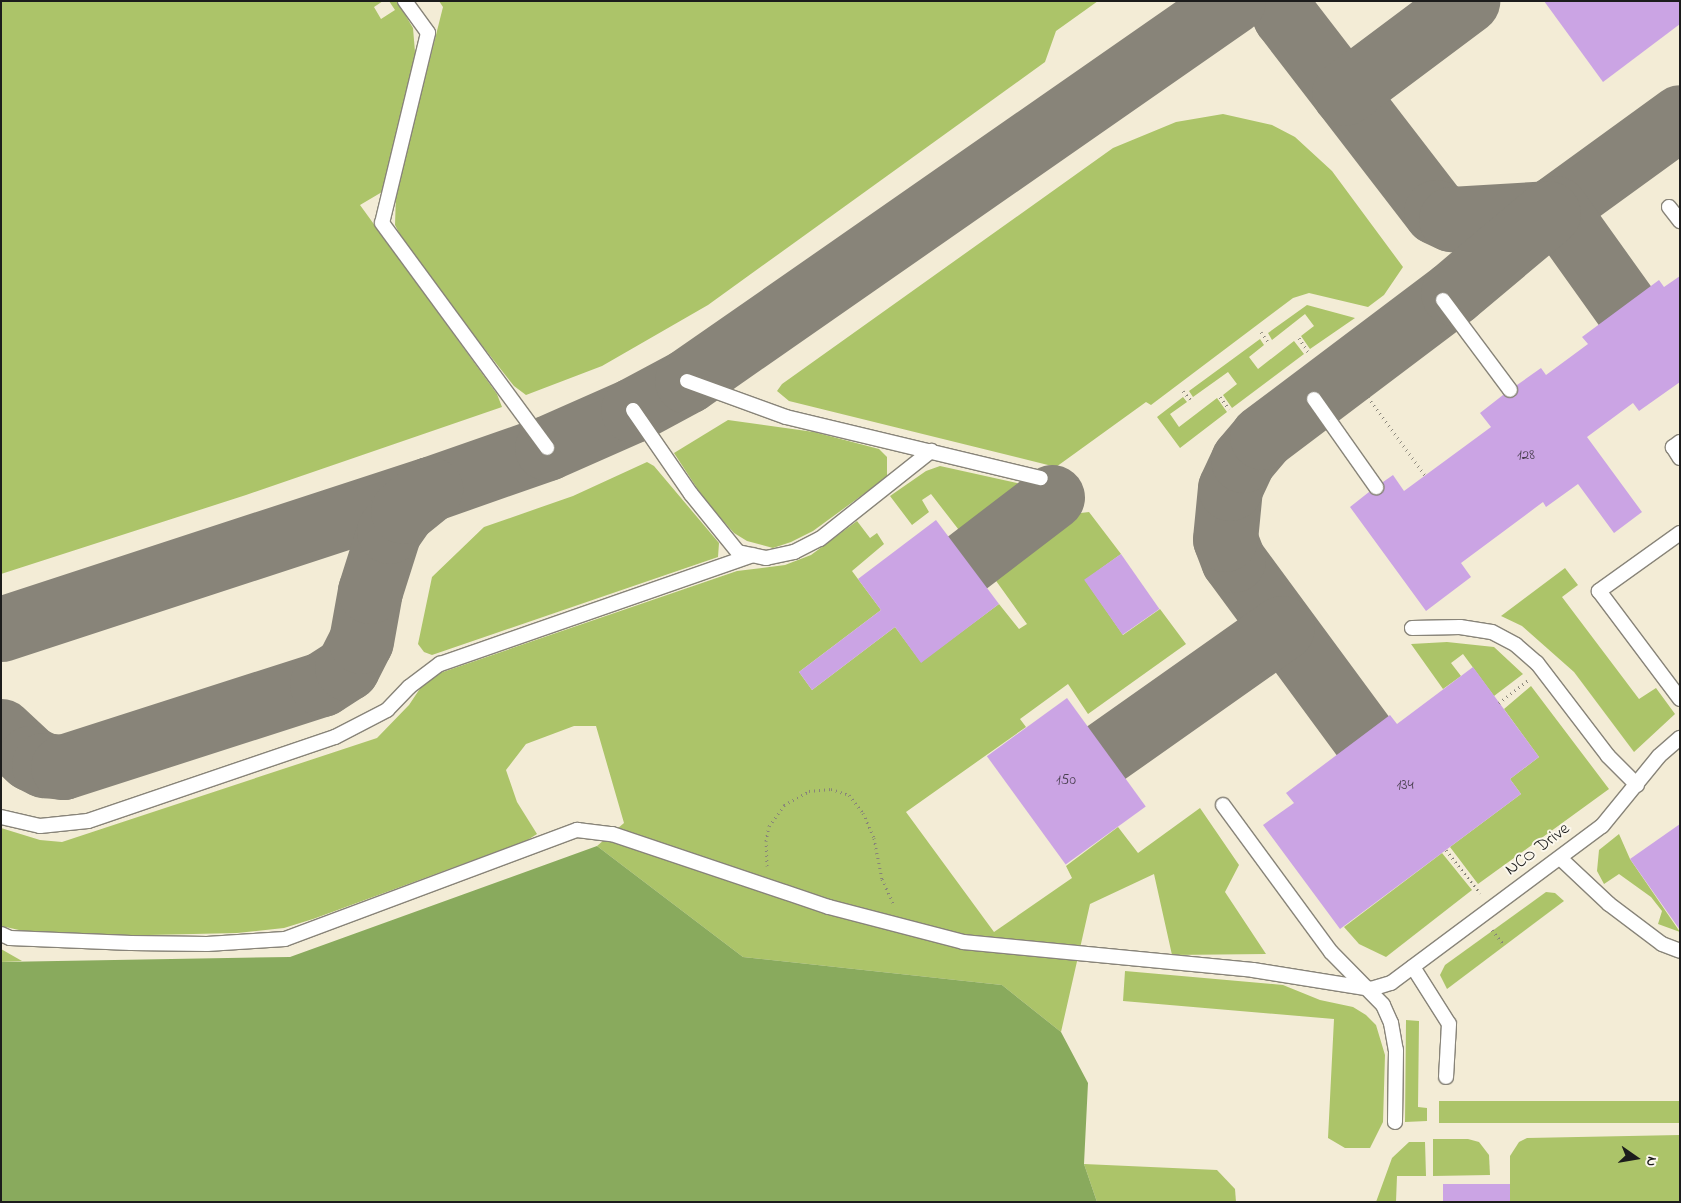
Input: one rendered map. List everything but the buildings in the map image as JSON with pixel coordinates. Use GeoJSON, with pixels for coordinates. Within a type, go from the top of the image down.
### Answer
{"type":"FeatureCollection","features":[{"type":"Feature","properties":{"kind":"lane"},"geometry":{"type":"LineString","coordinates":[[405,1],[428,33],[382,222],[547,448]]}},
{"type":"Feature","properties":{"kind":"lane"},"geometry":{"type":"LineString","coordinates":[[1669,207],[1680,221]]}},
{"type":"Feature","properties":{"kind":"lane"},"geometry":{"type":"LineString","coordinates":[[1443,300],[1510,390]]}},
{"type":"Feature","properties":{"kind":"lane"},"geometry":{"type":"LineString","coordinates":[[687,381],[786,417],[1041,478]]}},
{"type":"Feature","properties":{"kind":"lane"},"geometry":{"type":"LineString","coordinates":[[1314,399],[1376,487]]}},
{"type":"Feature","properties":{"kind":"lane"},"geometry":{"type":"LineString","coordinates":[[633,410],[716,527],[738,552],[766,558],[794,552],[820,539],[931,451]]}},
{"type":"Feature","properties":{"kind":"lane"},"geometry":{"type":"LineString","coordinates":[[1680,442],[1673,447],[1680,458]]}},
{"type":"Feature","properties":{"kind":"lane"},"geometry":{"type":"LineString","coordinates":[[1680,533],[1599,591],[1680,699]]}},
{"type":"Feature","properties":{"kind":"lane"},"geometry":{"type":"LineString","coordinates":[[1,818],[40,826],[88,821],[335,737],[387,710],[409,687],[440,664],[753,555]]}},
{"type":"Feature","properties":{"kind":"lane"},"geometry":{"type":"LineString","coordinates":[[1412,628],[1460,627],[1492,632],[1516,645],[1542,670],[1608,756],[1637,785]]}},
{"type":"Feature","properties":{"kind":"lane","name":"NCO Drive"},"geometry":{"type":"LineString","coordinates":[[1370,989],[1391,983],[1602,826],[1659,756],[1680,738]]}},
{"type":"Feature","properties":{"kind":"lane"},"geometry":{"type":"LineString","coordinates":[[1224,804],[1331,952],[1370,989],[1391,1023],[1396,1050],[1394,1122]]}},
{"type":"Feature","properties":{"kind":"lane"},"geometry":{"type":"LineString","coordinates":[[1,934],[10,938],[145,943],[207,944],[285,939],[577,830],[612,834],[637,841],[785,893],[899,928],[963,942],[1253,970],[1370,989]]}},
{"type":"Feature","properties":{"kind":"lane"},"geometry":{"type":"LineString","coordinates":[[1560,858],[1609,904],[1662,944],[1680,951]]}},
{"type":"Feature","properties":{"kind":"lane"},"geometry":{"type":"LineString","coordinates":[[1407,971],[1449,1024],[1446,1077]]}},
{"type":"Feature","properties":{"kind":"path"},"geometry":{"type":"LineString","coordinates":[[1261,332],[1268,342]]}},
{"type":"Feature","properties":{"kind":"path"},"geometry":{"type":"LineString","coordinates":[[1299,338],[1308,352]]}},
{"type":"Feature","properties":{"kind":"path"},"geometry":{"type":"LineString","coordinates":[[1350,374],[1425,475]]}},
{"type":"Feature","properties":{"kind":"path"},"geometry":{"type":"LineString","coordinates":[[1183,391],[1190,399]]}},
{"type":"Feature","properties":{"kind":"path"},"geometry":{"type":"LineString","coordinates":[[1220,397],[1229,409]]}},
{"type":"Feature","properties":{"kind":"path"},"geometry":{"type":"LineString","coordinates":[[1500,703],[1542,670]]}},
{"type":"Feature","properties":{"kind":"path"},"geometry":{"type":"LineString","coordinates":[[785,893],[771,875],[766,860],[769,826],[784,805],[809,791],[831,789],[850,795],[863,813],[874,838],[882,879],[898,910]]}},
{"type":"Feature","properties":{"kind":"path"},"geometry":{"type":"LineString","coordinates":[[1446,850],[1492,908]]}},
{"type":"Feature","properties":{"kind":"green space"},"geometry":{"type":"Polygon","coordinates":[[[1,1],[383,1],[374,7],[381,19],[395,10],[389,1],[397,1],[413,28],[416,64],[382,192],[360,205],[497,394],[502,407],[246,495],[1,574],[1,1]]]}},
{"type":"Feature","properties":{"kind":"green space"},"geometry":{"type":"Polygon","coordinates":[[[439,1],[1098,1],[1056,31],[1045,62],[708,305],[602,366],[526,395],[514,386],[410,254],[395,225],[396,194],[443,7],[439,1]]]}},
{"type":"Feature","properties":{"kind":"green space"},"geometry":{"type":"Polygon","coordinates":[[[1223,114],[1272,125],[1295,137],[1332,171],[1403,267],[1384,295],[1368,307],[1309,293],[1293,298],[1151,405],[1146,402],[1056,467],[789,401],[777,391],[782,384],[1113,148],[1176,122],[1223,114]]]}},
{"type":"Feature","properties":{"kind":"green space"},"geometry":{"type":"Polygon","coordinates":[[[1307,305],[1355,318],[1310,349],[1301,336],[1314,326],[1305,314],[1272,340],[1268,333],[1307,305]]]}},
{"type":"Feature","properties":{"kind":"green space"},"geometry":{"type":"Polygon","coordinates":[[[1260,339],[1264,345],[1249,357],[1258,369],[1294,341],[1304,354],[1232,408],[1223,395],[1237,384],[1228,372],[1193,397],[1189,391],[1260,339]]]}},
{"type":"Feature","properties":{"kind":"green space"},"geometry":{"type":"Polygon","coordinates":[[[1183,397],[1187,402],[1170,414],[1179,427],[1217,398],[1227,412],[1180,448],[1157,417],[1183,397]]]}},
{"type":"Feature","properties":{"kind":"green space"},"geometry":{"type":"Polygon","coordinates":[[[728,420],[814,432],[879,449],[887,457],[887,477],[813,531],[791,542],[773,548],[747,541],[734,533],[706,502],[674,453],[728,420]]]}},
{"type":"Feature","properties":{"kind":"green space"},"geometry":{"type":"Polygon","coordinates":[[[647,462],[654,466],[719,543],[718,557],[432,655],[424,652],[418,644],[432,577],[484,527],[573,496],[647,462]]]}},
{"type":"Feature","properties":{"kind":"green space"},"geometry":{"type":"Polygon","coordinates":[[[940,466],[1017,483],[1025,490],[962,534],[931,494],[922,500],[929,512],[912,525],[890,496],[926,471],[940,466]]]}},
{"type":"Feature","properties":{"kind":"green space"},"geometry":{"type":"Polygon","coordinates":[[[1089,512],[1121,554],[1085,580],[1123,635],[1160,609],[1186,644],[1088,714],[1068,684],[1020,719],[1026,727],[906,812],[994,932],[1072,878],[1066,866],[1118,827],[1138,853],[1200,808],[1239,865],[1225,892],[1266,954],[1172,955],[1154,874],[1090,904],[1061,1032],[1002,985],[743,957],[597,846],[624,823],[596,726],[574,726],[526,744],[506,770],[517,802],[537,834],[526,841],[313,919],[284,928],[237,933],[105,936],[37,934],[1,926],[1,828],[40,840],[62,842],[377,738],[409,705],[421,687],[437,674],[737,571],[785,565],[811,555],[857,521],[870,538],[877,533],[884,544],[852,571],[881,610],[799,672],[812,690],[895,627],[921,662],[999,604],[1019,629],[1027,624],[989,571],[1064,515],[1089,512]]]}},
{"type":"Feature","properties":{"kind":"green space"},"geometry":{"type":"Polygon","coordinates":[[[1565,568],[1578,585],[1562,597],[1639,699],[1656,688],[1675,714],[1634,752],[1574,672],[1522,626],[1501,616],[1565,568]]]}},
{"type":"Feature","properties":{"kind":"green space"},"geometry":{"type":"Polygon","coordinates":[[[1447,642],[1494,647],[1523,674],[1494,696],[1463,654],[1451,663],[1461,676],[1443,689],[1411,644],[1447,642]]]}},
{"type":"Feature","properties":{"kind":"green space"},"geometry":{"type":"Polygon","coordinates":[[[1531,686],[1609,789],[1478,884],[1450,847],[1521,794],[1510,779],[1539,757],[1504,709],[1531,686]]]}},
{"type":"Feature","properties":{"kind":"green space"},"geometry":{"type":"Polygon","coordinates":[[[1619,834],[1630,859],[1680,932],[1658,924],[1662,911],[1651,897],[1619,874],[1604,884],[1597,871],[1599,850],[1619,834]]]}},
{"type":"Feature","properties":{"kind":"green space"},"geometry":{"type":"Polygon","coordinates":[[[597,846],[743,957],[1002,985],[1061,1032],[1088,1083],[1084,1164],[1097,1202],[1,1202],[1,962],[290,957],[597,846]]]}},
{"type":"Feature","properties":{"kind":"green space"},"geometry":{"type":"Polygon","coordinates":[[[1442,853],[1472,890],[1386,957],[1359,944],[1344,927],[1442,853]]]}},
{"type":"Feature","properties":{"kind":"green space"},"geometry":{"type":"Polygon","coordinates":[[[1546,892],[1555,893],[1564,901],[1447,989],[1440,975],[1445,965],[1546,892]]]}},
{"type":"Feature","properties":{"kind":"green space"},"geometry":{"type":"Polygon","coordinates":[[[1,949],[22,961],[1,962],[1,949]]]}},
{"type":"Feature","properties":{"kind":"green space"},"geometry":{"type":"Polygon","coordinates":[[[1125,971],[1283,985],[1320,1000],[1353,1007],[1366,1015],[1376,1025],[1385,1055],[1383,1122],[1370,1148],[1345,1148],[1328,1138],[1334,1019],[1123,1001],[1125,971]]]}},
{"type":"Feature","properties":{"kind":"green space"},"geometry":{"type":"Polygon","coordinates":[[[1406,1020],[1419,1021],[1418,1107],[1427,1108],[1427,1121],[1405,1122],[1406,1020]]]}},
{"type":"Feature","properties":{"kind":"green space"},"geometry":{"type":"Polygon","coordinates":[[[1439,1101],[1680,1101],[1680,1123],[1439,1123],[1439,1101]]]}},
{"type":"Feature","properties":{"kind":"green space"},"geometry":{"type":"Polygon","coordinates":[[[1680,1135],[1680,1202],[1510,1202],[1510,1156],[1519,1142],[1527,1138],[1680,1135]]]}},
{"type":"Feature","properties":{"kind":"green space"},"geometry":{"type":"Polygon","coordinates":[[[1433,1139],[1468,1139],[1479,1142],[1489,1155],[1490,1175],[1433,1176],[1433,1139]]]}},
{"type":"Feature","properties":{"kind":"green space"},"geometry":{"type":"Polygon","coordinates":[[[1409,1142],[1425,1142],[1426,1176],[1397,1176],[1396,1202],[1376,1202],[1392,1158],[1409,1142]]]}},
{"type":"Feature","properties":{"kind":"green space"},"geometry":{"type":"Polygon","coordinates":[[[1084,1164],[1217,1170],[1235,1189],[1236,1202],[1097,1202],[1084,1164]]]}},
{"type":"Feature","properties":{"kind":"taxiway"},"geometry":{"type":"LineString","coordinates":[[1,629],[430,489],[547,448],[633,410],[687,381],[1233,1]]}},
{"type":"Feature","properties":{"kind":"taxiway"},"geometry":{"type":"LineString","coordinates":[[1278,1],[1285,16],[1436,212],[1451,219],[1548,213],[1680,117]]}},
{"type":"Feature","properties":{"kind":"taxiway"},"geometry":{"type":"LineString","coordinates":[[1344,93],[1467,1]]}},
{"type":"Feature","properties":{"kind":"taxiway"},"geometry":{"type":"LineString","coordinates":[[1555,208],[1625,306]]}},
{"type":"Feature","properties":{"kind":"taxiway"},"geometry":{"type":"LineString","coordinates":[[1362,735],[1233,560],[1225,539],[1230,488],[1243,460],[1262,437],[1453,293],[1548,213]]}},
{"type":"Feature","properties":{"kind":"taxiway"},"geometry":{"type":"LineString","coordinates":[[1,731],[30,758],[44,765],[63,767],[322,684],[347,668],[361,641],[370,591],[389,531],[403,511],[430,489]]}},
{"type":"Feature","properties":{"kind":"taxiway"},"geometry":{"type":"LineString","coordinates":[[967,562],[1052,497]]}},
{"type":"Feature","properties":{"kind":"taxiway"},"geometry":{"type":"LineString","coordinates":[[1106,752],[1282,628]]}}]}
